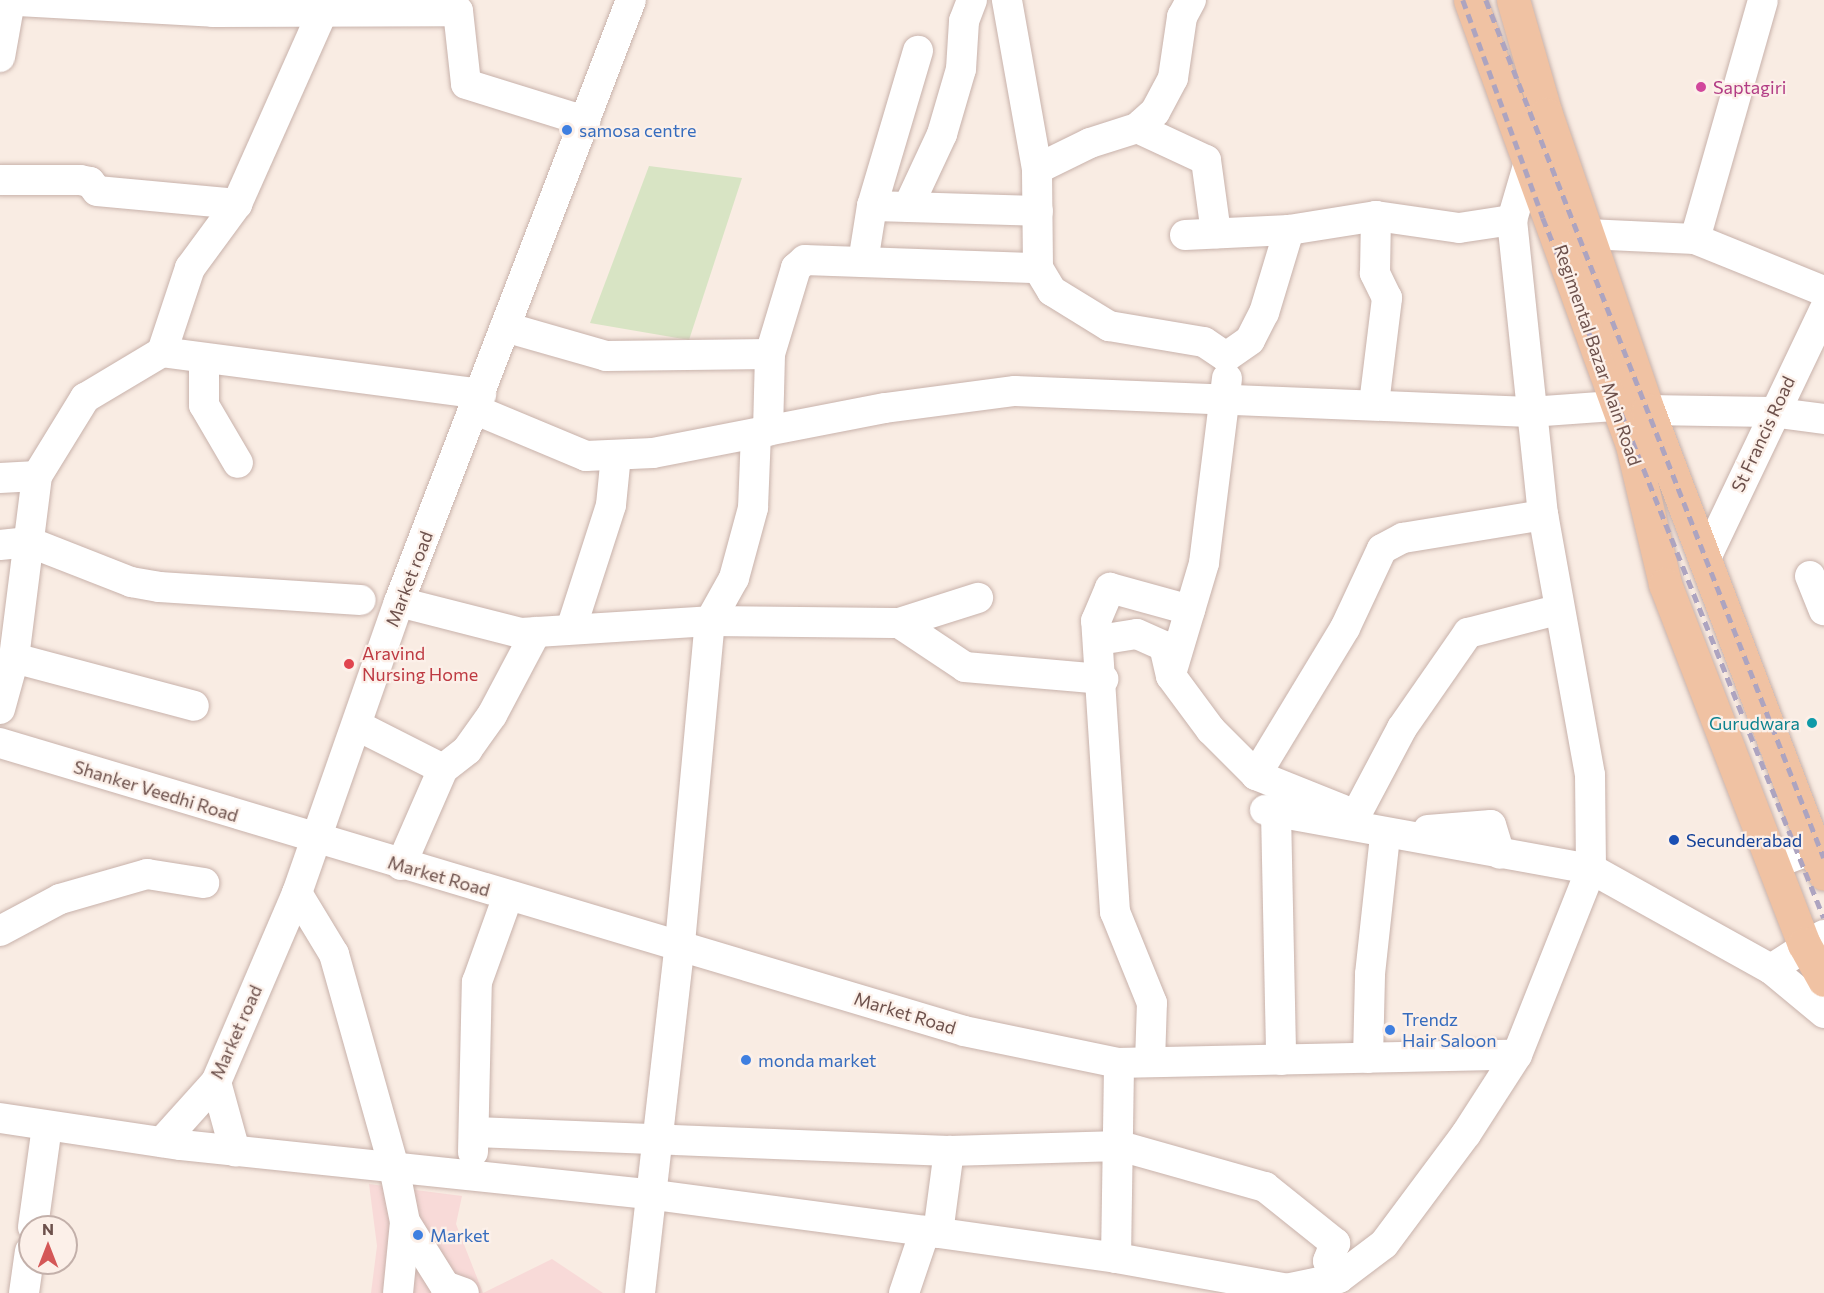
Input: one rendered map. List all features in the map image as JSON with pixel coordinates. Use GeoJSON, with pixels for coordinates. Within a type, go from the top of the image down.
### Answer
{"type":"FeatureCollection","features":[{"type":"Feature","properties":{"kind":"main road","name":"Regimental Bazar Main Road"},"geometry":{"type":"LineString","coordinates":[[1470,0],[1514,124],[1530,159],[1614,406],[1632,445],[1665,584],[1773,864],[1814,940],[1824,980]]}},
{"type":"Feature","properties":{"kind":"main road","name":"Regimental Bazar Main Road"},"geometry":{"type":"LineString","coordinates":[[1513,0],[1546,114],[1648,410],[1820,858]]}},
{"type":"Feature","properties":{"kind":"main road"},"geometry":{"type":"LineString","coordinates":[[1514,124],[1546,114]]}},
{"type":"Feature","properties":{"kind":"street"},"geometry":{"type":"LineString","coordinates":[[0,57],[5,0],[322,11],[458,5],[466,84],[585,122]]}},
{"type":"Feature","properties":{"kind":"street","name":"Market road"},"geometry":{"type":"LineString","coordinates":[[162,1142],[216,1082],[297,893],[313,839],[358,726],[399,602],[631,0]]}},
{"type":"Feature","properties":{"kind":"street"},"geometry":{"type":"LineString","coordinates":[[908,207],[942,134],[961,69],[964,21],[972,0]]}},
{"type":"Feature","properties":{"kind":"street"},"geometry":{"type":"LineString","coordinates":[[1007,0],[1037,169],[1038,268],[1045,283],[1073,308],[1109,326],[1204,342],[1226,357]]}},
{"type":"Feature","properties":{"kind":"street"},"geometry":{"type":"LineString","coordinates":[[1037,169],[1090,142],[1137,128],[1166,95],[1182,17],[1191,0]]}},
{"type":"Feature","properties":{"kind":"street"},"geometry":{"type":"LineString","coordinates":[[1695,239],[1763,0]]}},
{"type":"Feature","properties":{"kind":"street"},"geometry":{"type":"LineString","coordinates":[[0,708],[14,658],[14,543],[37,476],[85,398],[162,352],[190,268],[237,204],[322,11]]}},
{"type":"Feature","properties":{"kind":"street"},"geometry":{"type":"LineString","coordinates":[[863,262],[872,206],[918,51]]}},
{"type":"Feature","properties":{"kind":"street"},"geometry":{"type":"LineString","coordinates":[[1137,128],[1206,160],[1216,233]]}},
{"type":"Feature","properties":{"kind":"street"},"geometry":{"type":"LineString","coordinates":[[0,1118],[235,1151],[648,1194],[931,1232],[1116,1258],[1293,1292],[1339,1278],[1384,1244],[1517,1055],[1590,869],[1590,775],[1557,610],[1543,515],[1530,412],[1512,220],[1530,159]]}},
{"type":"Feature","properties":{"kind":"street"},"geometry":{"type":"LineString","coordinates":[[0,180],[80,180],[97,191],[237,204]]}},
{"type":"Feature","properties":{"kind":"street"},"geometry":{"type":"LineString","coordinates":[[872,206],[1038,211]]}},
{"type":"Feature","properties":{"kind":"street"},"geometry":{"type":"LineString","coordinates":[[1185,235],[1289,230],[1376,216],[1459,228],[1512,220]]}},
{"type":"Feature","properties":{"kind":"street"},"geometry":{"type":"LineString","coordinates":[[1374,404],[1387,298],[1375,273],[1376,216]]}},
{"type":"Feature","properties":{"kind":"street"},"geometry":{"type":"LineString","coordinates":[[1226,357],[1250,339],[1264,313],[1289,230]]}},
{"type":"Feature","properties":{"kind":"street"},"geometry":{"type":"LineString","coordinates":[[1587,234],[1695,239],[1824,291]]}},
{"type":"Feature","properties":{"kind":"street"},"geometry":{"type":"LineString","coordinates":[[640,1293],[648,1194],[680,943],[710,621],[734,578],[753,508],[770,354],[796,268],[805,260],[1038,268]]}},
{"type":"Feature","properties":{"kind":"street","name":"St Francis Road"},"geometry":{"type":"LineString","coordinates":[[1706,560],[1771,412],[1824,310]]}},
{"type":"Feature","properties":{"kind":"street"},"geometry":{"type":"LineString","coordinates":[[505,327],[606,356],[770,354]]}},
{"type":"Feature","properties":{"kind":"street"},"geometry":{"type":"LineString","coordinates":[[162,352],[204,361],[355,374],[478,402],[586,456],[616,455],[762,432],[885,408],[1015,391],[1227,396],[1530,412],[1614,406]]}},
{"type":"Feature","properties":{"kind":"street"},"geometry":{"type":"LineString","coordinates":[[1171,676],[1206,552],[1227,396],[1226,357]]}},
{"type":"Feature","properties":{"kind":"street"},"geometry":{"type":"LineString","coordinates":[[204,361],[204,405],[238,463]]}},
{"type":"Feature","properties":{"kind":"street"},"geometry":{"type":"LineString","coordinates":[[1648,410],[1771,412],[1824,419]]}},
{"type":"Feature","properties":{"kind":"street"},"geometry":{"type":"LineString","coordinates":[[571,629],[612,505],[616,455]]}},
{"type":"Feature","properties":{"kind":"street"},"geometry":{"type":"LineString","coordinates":[[0,478],[37,476]]}},
{"type":"Feature","properties":{"kind":"street"},"geometry":{"type":"LineString","coordinates":[[1256,775],[1345,628],[1382,549],[1403,538],[1543,515]]}},
{"type":"Feature","properties":{"kind":"street"},"geometry":{"type":"LineString","coordinates":[[14,543],[140,584],[361,600]]}},
{"type":"Feature","properties":{"kind":"street"},"geometry":{"type":"LineString","coordinates":[[1810,576],[1824,610]]}},
{"type":"Feature","properties":{"kind":"street"},"geometry":{"type":"LineString","coordinates":[[1150,1062],[1152,1003],[1115,912],[1098,606],[1110,588],[1190,610]]}},
{"type":"Feature","properties":{"kind":"street"},"geometry":{"type":"LineString","coordinates":[[399,602],[503,631],[536,632],[710,621],[899,623],[978,598]]}},
{"type":"Feature","properties":{"kind":"street"},"geometry":{"type":"LineString","coordinates":[[1358,813],[1402,728],[1468,633],[1557,610]]}},
{"type":"Feature","properties":{"kind":"street"},"geometry":{"type":"LineString","coordinates":[[899,623],[965,667],[1103,679]]}},
{"type":"Feature","properties":{"kind":"street"},"geometry":{"type":"LineString","coordinates":[[401,865],[443,768],[467,750],[492,714],[536,632]]}},
{"type":"Feature","properties":{"kind":"street"},"geometry":{"type":"LineString","coordinates":[[1099,640],[1137,634],[1164,646],[1171,676],[1211,730],[1256,775],[1317,802],[1435,831],[1491,825],[1500,854]]}},
{"type":"Feature","properties":{"kind":"street"},"geometry":{"type":"LineString","coordinates":[[14,658],[194,706]]}},
{"type":"Feature","properties":{"kind":"street"},"geometry":{"type":"LineString","coordinates":[[358,726],[443,768]]}},
{"type":"Feature","properties":{"kind":"street","name":"Shanker Veedhi Road"},"geometry":{"type":"LineString","coordinates":[[0,743],[313,839]]}},
{"type":"Feature","properties":{"kind":"street"},"geometry":{"type":"LineString","coordinates":[[1281,1060],[1270,811],[1385,836],[1590,869],[1771,969],[1824,1013]]}},
{"type":"Feature","properties":{"kind":"street"},"geometry":{"type":"LineString","coordinates":[[1368,1058],[1370,974],[1385,836]]}},
{"type":"Feature","properties":{"kind":"street","name":"Market Road"},"geometry":{"type":"LineString","coordinates":[[313,839],[507,896],[680,943],[964,1030],[1119,1063],[1517,1055]]}},
{"type":"Feature","properties":{"kind":"street"},"geometry":{"type":"LineString","coordinates":[[1773,864],[1820,858]]}},
{"type":"Feature","properties":{"kind":"street"},"geometry":{"type":"LineString","coordinates":[[0,931],[60,899],[147,874],[204,883]]}},
{"type":"Feature","properties":{"kind":"street"},"geometry":{"type":"LineString","coordinates":[[297,893],[333,954],[394,1167],[405,1222],[398,1293]]}},
{"type":"Feature","properties":{"kind":"street"},"geometry":{"type":"LineString","coordinates":[[470,1176],[475,1132],[477,982],[507,896]]}},
{"type":"Feature","properties":{"kind":"street"},"geometry":{"type":"LineString","coordinates":[[1771,969],[1814,940]]}},
{"type":"Feature","properties":{"kind":"street"},"geometry":{"type":"LineString","coordinates":[[1116,1258],[1120,1146],[1119,1063]]}},
{"type":"Feature","properties":{"kind":"street"},"geometry":{"type":"LineString","coordinates":[[216,1082],[235,1151]]}},
{"type":"Feature","properties":{"kind":"street"},"geometry":{"type":"LineString","coordinates":[[35,1215],[47,1126]]}},
{"type":"Feature","properties":{"kind":"street"},"geometry":{"type":"LineString","coordinates":[[475,1132],[950,1151],[1120,1146],[1265,1187],[1335,1243],[1328,1261],[1339,1278]]}},
{"type":"Feature","properties":{"kind":"street"},"geometry":{"type":"LineString","coordinates":[[904,1293],[931,1232],[950,1151]]}},
{"type":"Feature","properties":{"kind":"street"},"geometry":{"type":"LineString","coordinates":[[405,1222],[445,1286],[464,1293]]}},
{"type":"Feature","properties":{"kind":"street"},"geometry":{"type":"LineString","coordinates":[[24,1293],[27,1275]]}},
{"type":"Feature","properties":{"kind":"shaded area","name":"Market"},"geometry":{"type":"Polygon","coordinates":[[[369,1184],[462,1196],[456,1224],[483,1293],[371,1293],[377,1246],[369,1184]]]}},
{"type":"Feature","properties":{"kind":"shaded area","name":"Market"},"geometry":{"type":"Polygon","coordinates":[[[552,1259],[603,1293],[483,1293],[552,1259]]]}},
{"type":"Feature","properties":{"kind":"green space"},"geometry":{"type":"Polygon","coordinates":[[[649,166],[742,178],[689,340],[590,323],[649,166]]]}},
{"type":"Feature","properties":{"kind":"railway"},"geometry":{"type":"LineString","coordinates":[[1463,0],[1543,218],[1824,918]]}},
{"type":"Feature","properties":{"kind":"railway"},"geometry":{"type":"LineString","coordinates":[[1486,0],[1824,858]]}},
{"type":"Feature","properties":{"kind":"place","name":"Saptagiri"},"geometry":{"type":"Point","coordinates":[1701,87]}},
{"type":"Feature","properties":{"kind":"place","name":"samosa centre"},"geometry":{"type":"Point","coordinates":[567,130]}},
{"type":"Feature","properties":{"kind":"place","name":"Aravind Nursing Home"},"geometry":{"type":"Point","coordinates":[349,664]}},
{"type":"Feature","properties":{"kind":"place","name":"Gurudwara"},"geometry":{"type":"Point","coordinates":[1812,723]}},
{"type":"Feature","properties":{"kind":"place","name":"Secunderabad"},"geometry":{"type":"Point","coordinates":[1674,840]}},
{"type":"Feature","properties":{"kind":"place","name":"Trendz Hair Saloon"},"geometry":{"type":"Point","coordinates":[1390,1030]}},
{"type":"Feature","properties":{"kind":"place","name":"monda market"},"geometry":{"type":"Point","coordinates":[746,1060]}},
{"type":"Feature","properties":{"kind":"place","name":"Market"},"geometry":{"type":"Point","coordinates":[418,1235]}}]}
